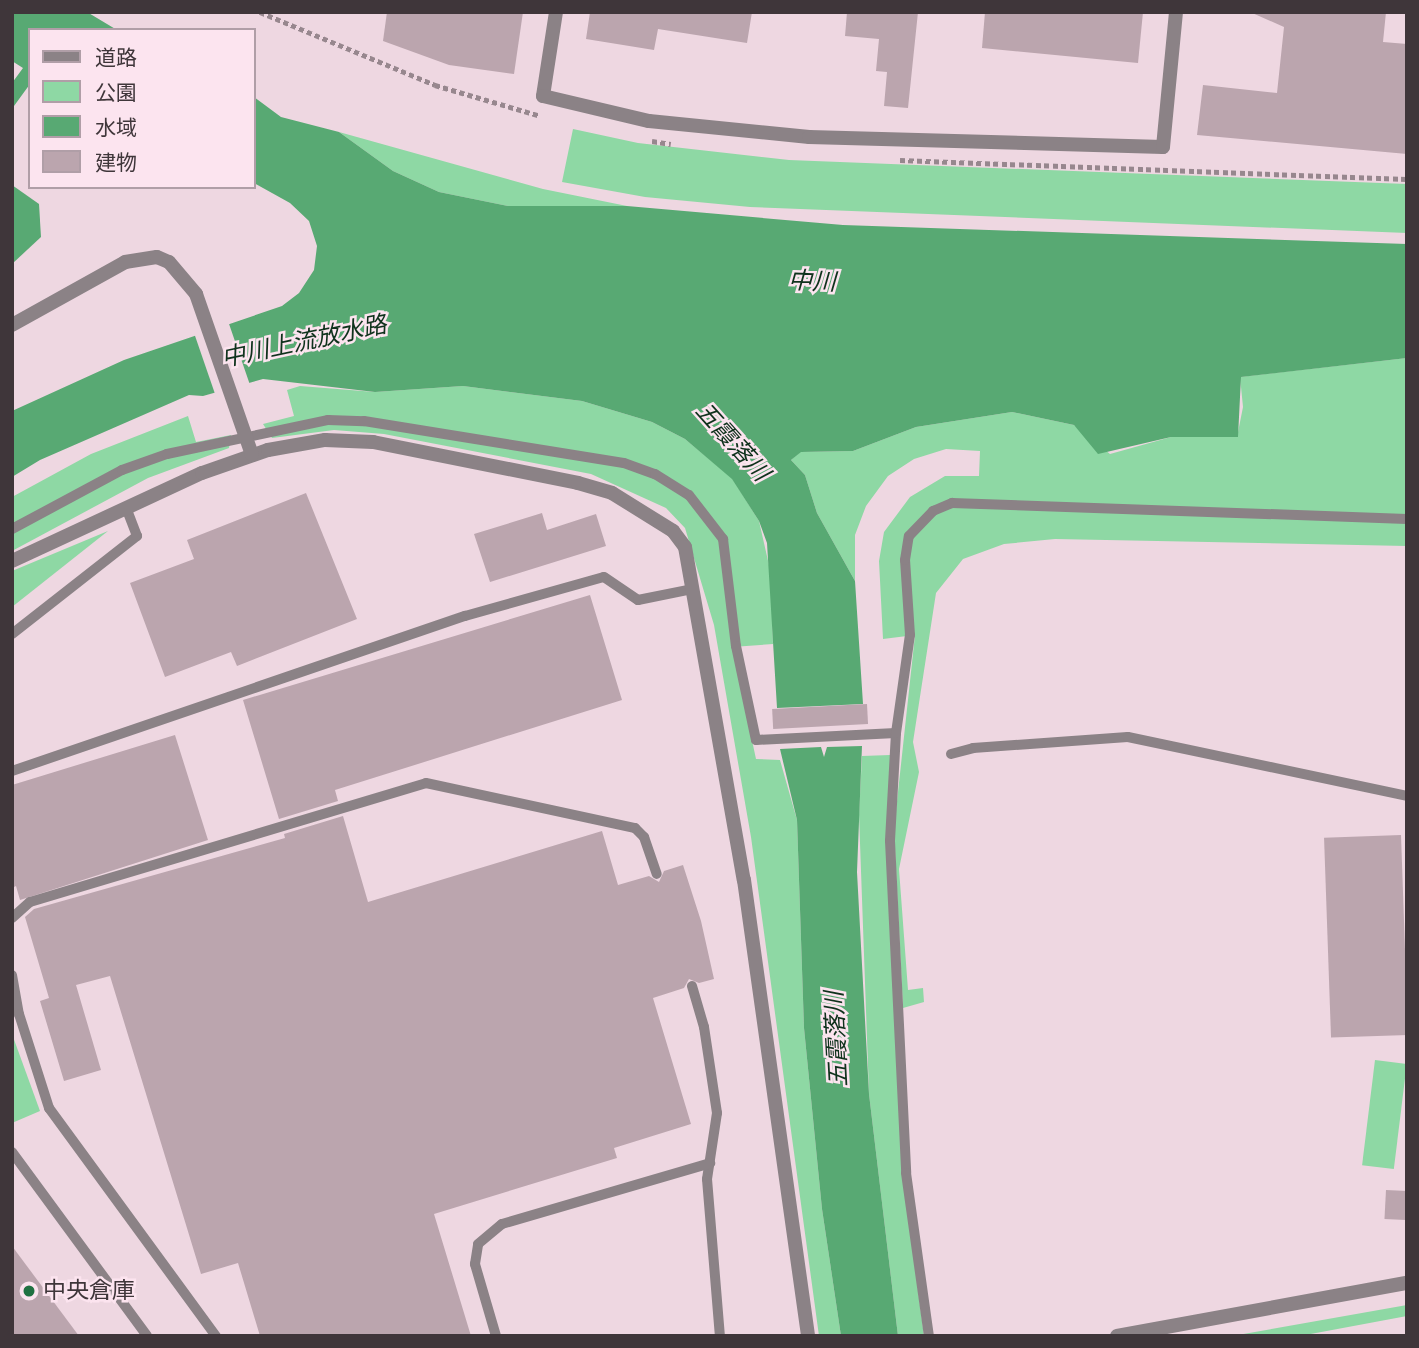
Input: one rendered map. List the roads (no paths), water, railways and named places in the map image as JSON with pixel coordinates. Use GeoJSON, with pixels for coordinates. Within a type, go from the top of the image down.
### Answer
{"type":"FeatureCollection","features":[{"type":"Feature","properties":{"kind":"street"},"geometry":{"type":"LineString","coordinates":[[556,12],[543,96],[649,121],[809,137],[1163,147],[1176,12]]}},
{"type":"Feature","properties":{"kind":"street"},"geometry":{"type":"LineString","coordinates":[[12,325],[125,262],[145,257],[169,262],[196,294],[252,455]]}},
{"type":"Feature","properties":{"kind":"street"},"geometry":{"type":"LineString","coordinates":[[12,561],[202,473],[252,455],[326,440],[373,442],[578,483],[622,499],[673,531],[685,547],[744,880],[808,1336]]}},
{"type":"Feature","properties":{"kind":"street"},"geometry":{"type":"LineString","coordinates":[[1117,1336],[1407,1283]]}},
{"type":"Feature","properties":{"kind":"lane"},"geometry":{"type":"LineString","coordinates":[[12,529],[122,470],[167,454],[302,423],[364,421],[624,463],[655,474],[689,495],[723,539],[736,646],[756,740],[896,733]]}},
{"type":"Feature","properties":{"kind":"lane"},"geometry":{"type":"LineString","coordinates":[[929,1336],[904,1133],[890,841],[896,733],[910,635],[905,560],[909,536],[933,511],[952,503],[1407,519]]}},
{"type":"Feature","properties":{"kind":"lane"},"geometry":{"type":"LineString","coordinates":[[12,634],[137,536],[127,510]]}},
{"type":"Feature","properties":{"kind":"lane"},"geometry":{"type":"LineString","coordinates":[[12,771],[466,616],[604,576],[638,600],[692,589]]}},
{"type":"Feature","properties":{"kind":"lane"},"geometry":{"type":"LineString","coordinates":[[951,754],[973,748],[1128,737],[1407,796]]}},
{"type":"Feature","properties":{"kind":"lane"},"geometry":{"type":"LineString","coordinates":[[12,918],[30,902],[426,783],[635,828],[645,837],[657,874]]}},
{"type":"Feature","properties":{"kind":"lane"},"geometry":{"type":"LineString","coordinates":[[12,975],[19,1014],[49,1108],[216,1336]]}},
{"type":"Feature","properties":{"kind":"lane"},"geometry":{"type":"LineString","coordinates":[[692,986],[704,1027],[717,1113],[710,1163],[720,1336]]}},
{"type":"Feature","properties":{"kind":"lane"},"geometry":{"type":"LineString","coordinates":[[12,1152],[147,1336]]}},
{"type":"Feature","properties":{"kind":"lane"},"geometry":{"type":"LineString","coordinates":[[496,1336],[475,1264],[478,1244],[502,1224],[710,1163]]}},
{"type":"Feature","properties":{"kind":"water"},"geometry":{"type":"Polygon","coordinates":[[[12,12],[87,12],[114,28],[28,28],[28,87],[14,106],[12,83],[23,68],[12,61],[12,12]]]}},
{"type":"Feature","properties":{"kind":"water"},"geometry":{"type":"Polygon","coordinates":[[[256,98],[281,117],[339,132],[393,171],[439,192],[508,206],[627,206],[843,225],[1407,244],[1407,358],[1241,377],[1238,437],[1171,437],[1098,454],[1074,425],[1012,412],[916,427],[853,451],[801,452],[791,460],[805,475],[817,513],[855,581],[863,704],[777,708],[767,543],[759,521],[732,479],[685,439],[652,422],[582,401],[463,386],[375,392],[263,379],[203,396],[189,395],[40,460],[12,477],[12,411],[124,360],[282,306],[299,293],[314,270],[317,246],[309,221],[290,203],[256,184],[256,98]]]}},
{"type":"Feature","properties":{"kind":"water"},"geometry":{"type":"Polygon","coordinates":[[[12,185],[39,204],[41,237],[12,264],[12,185]]]}},
{"type":"Feature","properties":{"kind":"water","name":"五霞落川"},"geometry":{"type":"Polygon","coordinates":[[[862,746],[857,872],[869,1094],[898,1336],[841,1336],[822,1209],[804,1028],[797,820],[780,749],[821,747],[824,757],[827,747],[862,746]]]}},
{"type":"Feature","properties":{"kind":"place","name":"中央倉庫"},"geometry":{"type":"Point","coordinates":[29,1291]}},
{"type":"Feature","properties":{"kind":"water label","name":"中川"},"geometry":{"type":"Point","coordinates":[812,282]}},
{"type":"Feature","properties":{"kind":"water label","name":"中川上流放水路"},"geometry":{"type":"Point","coordinates":[304,342]}}]}
